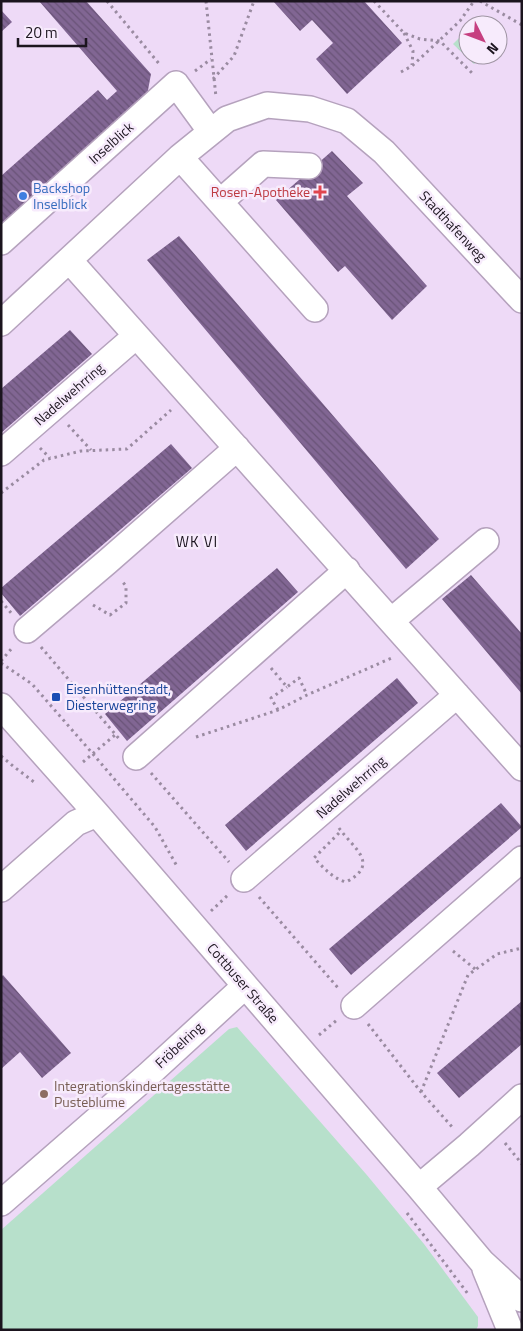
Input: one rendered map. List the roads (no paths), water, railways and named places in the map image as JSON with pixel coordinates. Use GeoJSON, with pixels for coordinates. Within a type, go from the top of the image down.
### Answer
{"type":"FeatureCollection","features":[{"type":"Feature","properties":{"kind":"street","name":"Inselblick"},"geometry":{"type":"LineString","coordinates":[[1,242],[176,84],[219,126]]}},
{"type":"Feature","properties":{"kind":"street","name":"Stadthafenweg"},"geometry":{"type":"LineString","coordinates":[[219,126],[267,105],[310,109],[347,121],[384,152],[522,300]]}},
{"type":"Feature","properties":{"kind":"street"},"geometry":{"type":"LineString","coordinates":[[1,323],[180,157],[219,126]]}},
{"type":"Feature","properties":{"kind":"street"},"geometry":{"type":"LineString","coordinates":[[180,157],[314,309]]}},
{"type":"Feature","properties":{"kind":"street"},"geometry":{"type":"LineString","coordinates":[[220,202],[263,164],[309,166]]}},
{"type":"Feature","properties":{"kind":"street"},"geometry":{"type":"LineString","coordinates":[[69,260],[522,768]]}},
{"type":"Feature","properties":{"kind":"street","name":"Nadelwehrring"},"geometry":{"type":"LineString","coordinates":[[1,453],[136,336]]}},
{"type":"Feature","properties":{"kind":"street"},"geometry":{"type":"LineString","coordinates":[[27,630],[237,448]]}},
{"type":"Feature","properties":{"kind":"street"},"geometry":{"type":"LineString","coordinates":[[391,621],[486,541]]}},
{"type":"Feature","properties":{"kind":"street"},"geometry":{"type":"LineString","coordinates":[[136,756],[347,570]]}},
{"type":"Feature","properties":{"kind":"street","name":"Nadelwehrring"},"geometry":{"type":"LineString","coordinates":[[244,879],[457,695]]}},
{"type":"Feature","properties":{"kind":"street","name":"Cottbuser Straße"},"geometry":{"type":"LineString","coordinates":[[1,706],[97,814],[482,1262],[522,1299]]}},
{"type":"Feature","properties":{"kind":"street"},"geometry":{"type":"LineString","coordinates":[[1,889],[76,823],[97,814]]}},
{"type":"Feature","properties":{"kind":"street"},"geometry":{"type":"LineString","coordinates":[[354,1006],[522,859]]}},
{"type":"Feature","properties":{"kind":"street","name":"Fröbelring"},"geometry":{"type":"LineString","coordinates":[[1,1204],[148,1075],[245,986]]}},
{"type":"Feature","properties":{"kind":"street"},"geometry":{"type":"LineString","coordinates":[[419,1187],[522,1097]]}},
{"type":"Feature","properties":{"kind":"street","name":"Cottbuser Straße"},"geometry":{"type":"LineString","coordinates":[[482,1262],[510,1330]]}},
{"type":"Feature","properties":{"kind":"street"},"geometry":{"type":"LineString","coordinates":[[510,1330],[522,1320]]}},
{"type":"Feature","properties":{"kind":"place","name":"Rosen-Apotheke"},"geometry":{"type":"Point","coordinates":[320,192]}},
{"type":"Feature","properties":{"kind":"place","name":"Backshop Inselblick"},"geometry":{"type":"Point","coordinates":[23,196]}},
{"type":"Feature","properties":{"kind":"place","name":"Eisenhüttenstadt, Diesterwegring"},"geometry":{"type":"Point","coordinates":[56,697]}},
{"type":"Feature","properties":{"kind":"place","name":"Integrationskindertagesstätte Pusteblume"},"geometry":{"type":"Point","coordinates":[44,1094]}},
{"type":"Feature","properties":{"kind":"district","name":"WK VI"},"geometry":{"type":"Point","coordinates":[197,542]}}]}
